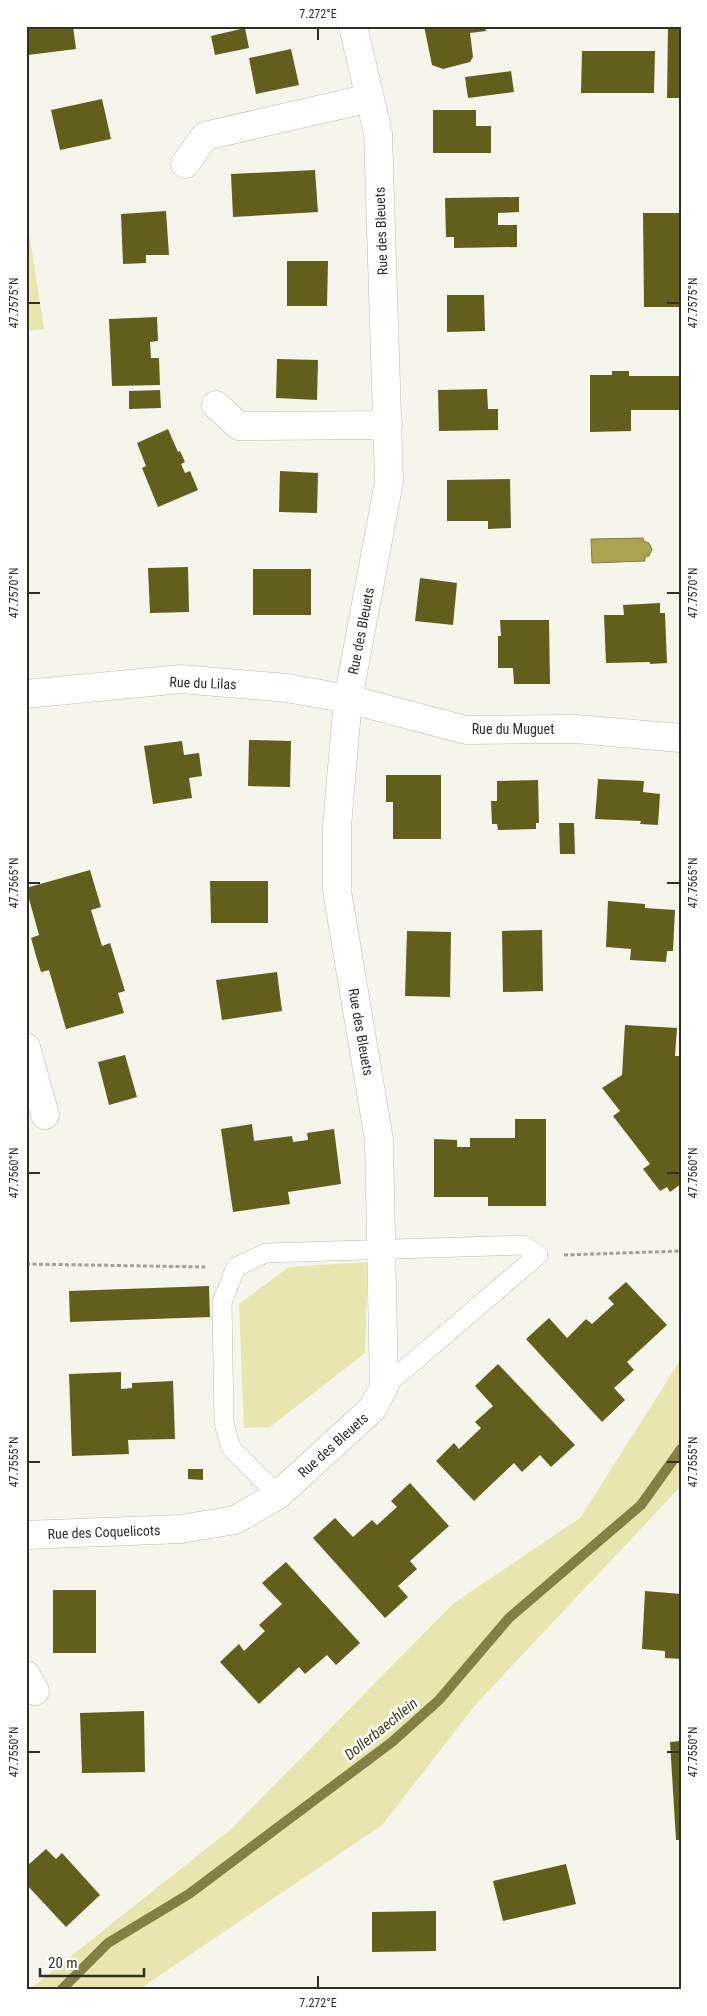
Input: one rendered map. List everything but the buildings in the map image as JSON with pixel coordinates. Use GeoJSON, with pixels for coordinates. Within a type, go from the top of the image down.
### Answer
{"type":"FeatureCollection","features":[{"type":"Feature","properties":{"kind":"street","name":"Rue des Bleuets"},"geometry":{"type":"LineString","coordinates":[[181,1529],[235,1520],[278,1495],[372,1409],[384,1387],[379,1140],[337,891],[337,826],[348,699],[390,482],[378,133],[353,26]]}},
{"type":"Feature","properties":{"kind":"street"},"geometry":{"type":"LineString","coordinates":[[185,164],[205,136],[370,98]]}},
{"type":"Feature","properties":{"kind":"street"},"geometry":{"type":"LineString","coordinates":[[216,405],[239,426],[388,425]]}},
{"type":"Feature","properties":{"kind":"street","name":"Rue du Lilas"},"geometry":{"type":"LineString","coordinates":[[26,694],[181,680],[288,688],[348,699]]}},
{"type":"Feature","properties":{"kind":"street","name":"Rue du Muguet"},"geometry":{"type":"LineString","coordinates":[[348,699],[466,730],[576,729],[681,738]]}},
{"type":"Feature","properties":{"kind":"street"},"geometry":{"type":"LineString","coordinates":[[26,1047],[45,1115]]}},
{"type":"Feature","properties":{"kind":"street","name":"Rue des Coquelicots"},"geometry":{"type":"LineString","coordinates":[[26,1535],[181,1529]]}},
{"type":"Feature","properties":{"kind":"lane"},"geometry":{"type":"LineString","coordinates":[[278,1495],[231,1448],[224,1423],[222,1302],[236,1267],[266,1252],[524,1245],[538,1255],[384,1387]]}},
{"type":"Feature","properties":{"kind":"path"},"geometry":{"type":"LineString","coordinates":[[538,1255],[681,1251]]}},
{"type":"Feature","properties":{"kind":"path"},"geometry":{"type":"LineString","coordinates":[[26,1264],[236,1267]]}},
{"type":"Feature","properties":{"kind":"shaded area"},"geometry":{"type":"Polygon","coordinates":[[[26,213],[44,329],[26,331],[26,213]]]}},
{"type":"Feature","properties":{"kind":"shaded area"},"geometry":{"type":"Polygon","coordinates":[[[643,538],[652,549],[649,556],[645,557],[645,561],[592,563],[591,539],[643,538]]]}},
{"type":"Feature","properties":{"kind":"shaded area"},"geometry":{"type":"Polygon","coordinates":[[[368,1262],[365,1353],[270,1427],[244,1428],[239,1304],[289,1267],[368,1262]]]}},
{"type":"Feature","properties":{"kind":"shaded area"},"geometry":{"type":"Polygon","coordinates":[[[681,1359],[681,1486],[476,1704],[382,1825],[138,1990],[26,1990],[231,1829],[454,1603],[580,1518],[681,1359]]]}},
{"type":"Feature","properties":{"kind":"waterway","name":"Dollerbaechlein"},"geometry":{"type":"LineString","coordinates":[[61,1990],[108,1943],[189,1894],[392,1742],[439,1700],[509,1618],[641,1505],[681,1449]]}}]}
